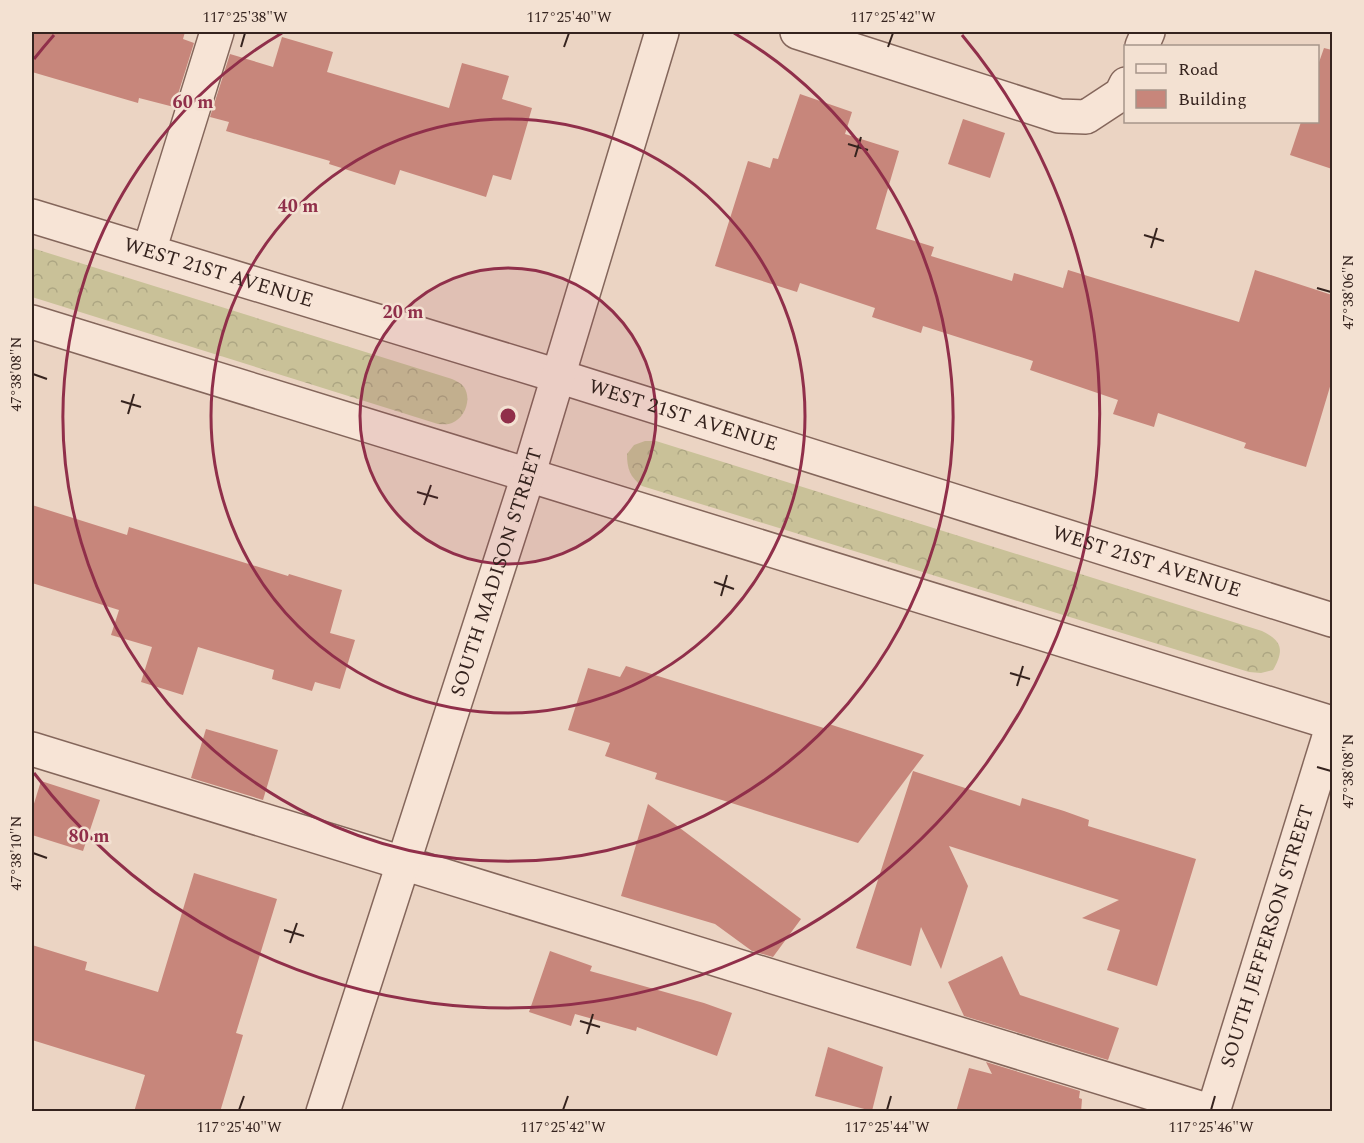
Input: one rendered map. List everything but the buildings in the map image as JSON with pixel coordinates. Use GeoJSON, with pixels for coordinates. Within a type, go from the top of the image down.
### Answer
{"type":"FeatureCollection","features":[{"type":"Feature","properties":{"kind":"street"},"geometry":{"type":"LineString","coordinates":[[149,251],[217,32]]}},
{"type":"Feature","properties":{"kind":"street","name":"SOUTH MADISON STREET"},"geometry":{"type":"LineString","coordinates":[[323,1112],[528,476],[662,32]]}},
{"type":"Feature","properties":{"kind":"street"},"geometry":{"type":"LineString","coordinates":[[797,32],[1059,116],[1086,117],[1121,94],[1124,86]]}},
{"type":"Feature","properties":{"kind":"street","name":"WEST 21ST AVENUE"},"geometry":{"type":"LineString","coordinates":[[32,216],[558,376],[1332,620]]}},
{"type":"Feature","properties":{"kind":"street"},"geometry":{"type":"LineString","coordinates":[[32,321],[1332,725]]}},
{"type":"Feature","properties":{"kind":"street","name":"SOUTH JEFFERSON STREET"},"geometry":{"type":"LineString","coordinates":[[1213,1112],[1332,725]]}},
{"type":"Feature","properties":{"kind":"street"},"geometry":{"type":"LineString","coordinates":[[32,749],[1213,1112]]}},
{"type":"Feature","properties":{"kind":"green space"},"geometry":{"type":"Polygon","coordinates":[[[32,248],[452,379],[464,387],[467,397],[466,408],[457,421],[438,424],[32,297],[32,248]]]}},
{"type":"Feature","properties":{"kind":"green space"},"geometry":{"type":"Polygon","coordinates":[[[645,441],[656,441],[1262,631],[1278,643],[1279,657],[1273,670],[1261,673],[1249,672],[642,486],[630,472],[627,454],[634,445],[645,441]]]}}]}
